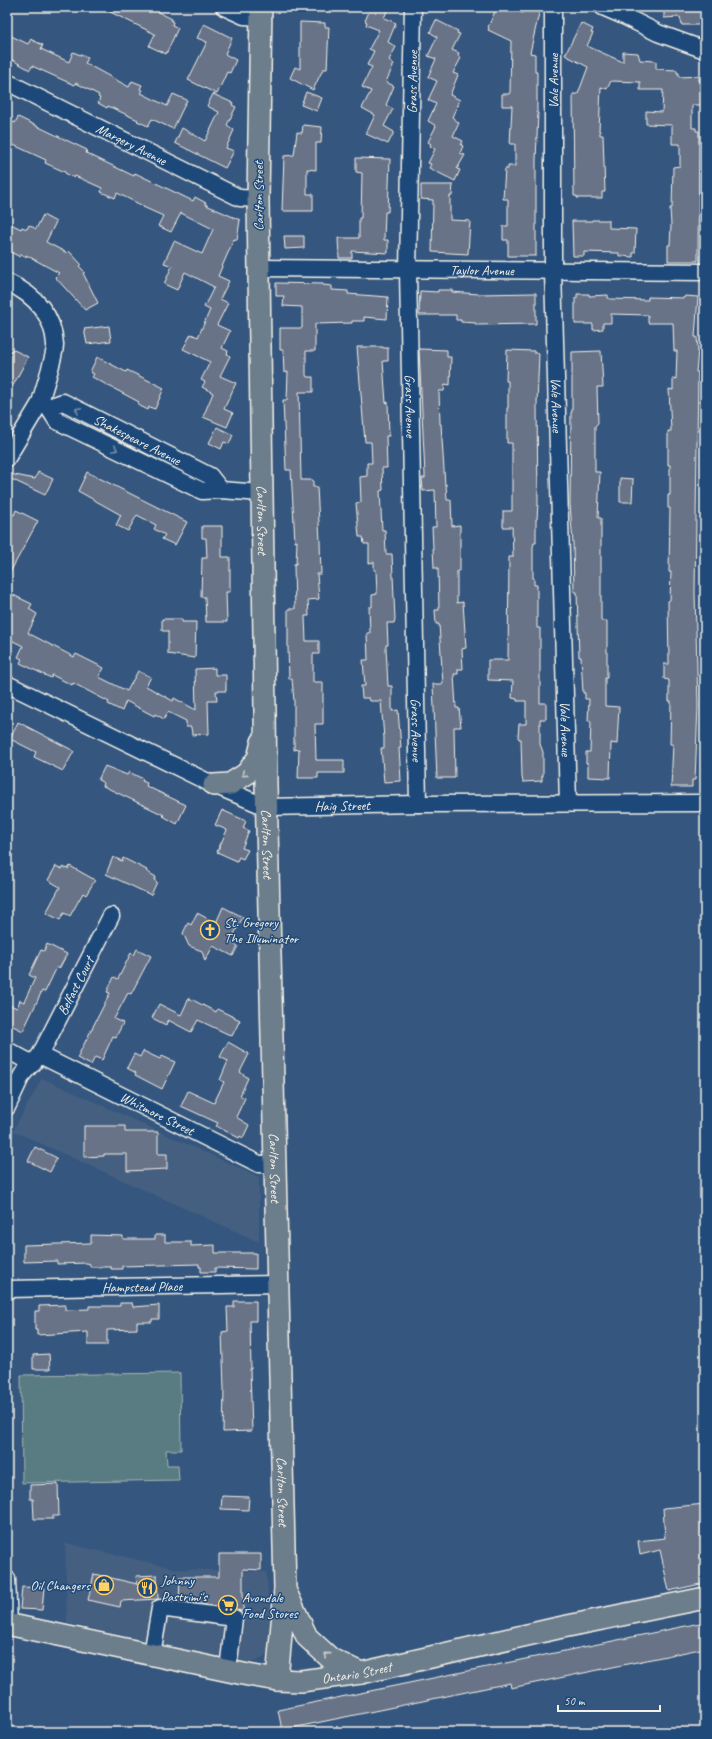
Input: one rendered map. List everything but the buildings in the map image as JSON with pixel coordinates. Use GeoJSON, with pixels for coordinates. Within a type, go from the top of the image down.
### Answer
{"type":"FeatureCollection","features":[{"type":"Feature","properties":{"kind":"main road","name":"Carlton Street"},"geometry":{"type":"LineString","coordinates":[[261,12],[258,199],[261,493],[266,807],[276,1164],[285,1589],[277,1680]]}},
{"type":"Feature","properties":{"kind":"main road"},"geometry":{"type":"LineString","coordinates":[[214,785],[230,784],[246,774],[258,758],[265,728]]}},
{"type":"Feature","properties":{"kind":"main road"},"geometry":{"type":"LineString","coordinates":[[285,1589],[307,1637],[331,1659],[361,1673]]}},
{"type":"Feature","properties":{"kind":"main road","name":"Ontario Street"},"geometry":{"type":"LineString","coordinates":[[8,1624],[277,1680],[301,1681],[361,1673],[558,1628],[705,1598]]}},
{"type":"Feature","properties":{"kind":"street"},"geometry":{"type":"LineString","coordinates":[[224,7],[244,16],[261,12]]}},
{"type":"Feature","properties":{"kind":"street","name":"Grass Avenue"},"geometry":{"type":"LineString","coordinates":[[413,7],[408,270],[418,804]]}},
{"type":"Feature","properties":{"kind":"street","name":"Vale Avenue"},"geometry":{"type":"LineString","coordinates":[[553,7],[553,271],[568,803]]}},
{"type":"Feature","properties":{"kind":"street"},"geometry":{"type":"LineString","coordinates":[[603,7],[637,14],[658,33],[705,50]]}},
{"type":"Feature","properties":{"kind":"street","name":"Margery Avenue"},"geometry":{"type":"LineString","coordinates":[[7,82],[240,198],[258,199]]}},
{"type":"Feature","properties":{"kind":"street","name":"Taylor Avenue"},"geometry":{"type":"LineString","coordinates":[[258,268],[705,272]]}},
{"type":"Feature","properties":{"kind":"street"},"geometry":{"type":"LineString","coordinates":[[7,282],[36,300],[51,325],[55,345],[44,405],[7,458]]}},
{"type":"Feature","properties":{"kind":"street","name":"Shakespeare Avenue"},"geometry":{"type":"LineString","coordinates":[[44,405],[57,422],[202,491],[221,490],[261,493]]}},
{"type":"Feature","properties":{"kind":"street","name":"Haig Street"},"geometry":{"type":"LineString","coordinates":[[7,684],[214,785],[266,807],[418,804],[705,803]]}},
{"type":"Feature","properties":{"kind":"street","name":"Belfast Court"},"geometry":{"type":"LineString","coordinates":[[8,1101],[22,1075],[37,1060],[111,916]]}},
{"type":"Feature","properties":{"kind":"street","name":"Whitmore Street"},"geometry":{"type":"LineString","coordinates":[[7,1050],[37,1060],[259,1164],[276,1164]]}},
{"type":"Feature","properties":{"kind":"street","name":"Hampstead Place"},"geometry":{"type":"LineString","coordinates":[[7,1289],[278,1284]]}},
{"type":"Feature","properties":{"kind":"street"},"geometry":{"type":"LineString","coordinates":[[7,1579],[8,1624]]}},
{"type":"Feature","properties":{"kind":"street"},"geometry":{"type":"LineString","coordinates":[[152,1654],[160,1608],[234,1618],[228,1670]]}},
{"type":"Feature","properties":{"kind":"shaded area"},"geometry":{"type":"Polygon","coordinates":[[[42,1078],[259,1177],[259,1242],[13,1131],[42,1078]]]}},
{"type":"Feature","properties":{"kind":"shaded area"},"geometry":{"type":"Polygon","coordinates":[[[65,1543],[178,1569],[266,1572],[274,1652],[248,1664],[67,1623],[65,1543]]]}},
{"type":"Feature","properties":{"kind":"green space"},"geometry":{"type":"Polygon","coordinates":[[[180,1373],[181,1450],[166,1450],[167,1465],[178,1465],[179,1480],[22,1483],[21,1375],[180,1373]]]}},
{"type":"Feature","properties":{"kind":"place","name":"St. Gregory The Illuminator"},"geometry":{"type":"Point","coordinates":[210,930]}},
{"type":"Feature","properties":{"kind":"place","name":"Oil Changers"},"geometry":{"type":"Point","coordinates":[104,1585]}},
{"type":"Feature","properties":{"kind":"place","name":"Johnny Pastrimi's"},"geometry":{"type":"Point","coordinates":[147,1588]}},
{"type":"Feature","properties":{"kind":"place","name":"Avondale Food Stores"},"geometry":{"type":"Point","coordinates":[228,1605]}}]}
